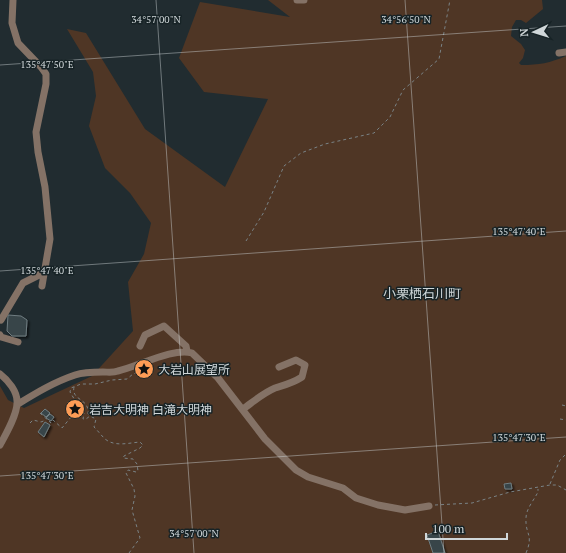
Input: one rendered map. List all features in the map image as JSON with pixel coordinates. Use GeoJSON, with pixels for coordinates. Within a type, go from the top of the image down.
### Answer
{"type":"FeatureCollection","features":[{"type":"Feature","properties":{"kind":"street"},"geometry":{"type":"LineString","coordinates":[[13,0],[12,23],[18,44],[46,74],[46,84],[36,132],[38,152],[45,187],[49,227],[49,245],[42,286]]}},
{"type":"Feature","properties":{"kind":"street"},"geometry":{"type":"LineString","coordinates":[[297,0],[304,0]]}},
{"type":"Feature","properties":{"kind":"street"},"geometry":{"type":"LineString","coordinates":[[0,321],[23,283],[45,272]]}},
{"type":"Feature","properties":{"kind":"street"},"geometry":{"type":"LineString","coordinates":[[140,346],[145,335],[164,326],[186,346],[187,351]]}},
{"type":"Feature","properties":{"kind":"street"},"geometry":{"type":"LineString","coordinates":[[0,334],[1,337],[18,342]]}},
{"type":"Feature","properties":{"kind":"street"},"geometry":{"type":"LineString","coordinates":[[18,404],[50,384],[77,375],[90,372],[116,372],[140,365],[162,356],[187,351],[192,353],[218,378],[265,440],[296,470],[308,477],[343,488],[356,498],[383,507],[405,510],[429,506]]}},
{"type":"Feature","properties":{"kind":"street"},"geometry":{"type":"LineString","coordinates":[[243,409],[259,397],[274,389],[292,383],[302,377],[304,365],[296,360],[279,367]]}},
{"type":"Feature","properties":{"kind":"street"},"geometry":{"type":"LineString","coordinates":[[0,374],[8,380],[18,404],[0,445]]}},
{"type":"Feature","properties":{"kind":"path"},"geometry":{"type":"LineString","coordinates":[[246,241],[264,212],[284,166],[301,152],[325,144],[374,134],[390,117],[403,90],[439,59],[450,0]]}},
{"type":"Feature","properties":{"kind":"path"},"geometry":{"type":"LineString","coordinates":[[40,413],[51,423],[53,420],[62,428],[76,410],[76,402],[70,392],[71,388],[80,384],[95,384],[112,380],[127,379],[132,374],[140,372]]}},
{"type":"Feature","properties":{"kind":"path"},"geometry":{"type":"LineString","coordinates":[[74,386],[73,391],[75,395],[88,406],[88,414],[96,419],[94,427],[104,438],[112,443],[122,444],[140,442],[142,445],[140,448],[124,456],[123,458],[133,459],[137,464],[138,471],[128,470],[126,473],[134,488],[135,496],[132,510],[140,538],[129,553]]}},
{"type":"Feature","properties":{"kind":"path"},"geometry":{"type":"LineString","coordinates":[[562,405],[566,406]]}},
{"type":"Feature","properties":{"kind":"path"},"geometry":{"type":"LineString","coordinates":[[76,410],[84,413],[83,419],[86,420],[90,416]]}},
{"type":"Feature","properties":{"kind":"path"},"geometry":{"type":"LineString","coordinates":[[30,423],[33,420],[41,422],[47,419]]}},
{"type":"Feature","properties":{"kind":"path"},"geometry":{"type":"LineString","coordinates":[[560,419],[566,420]]}},
{"type":"Feature","properties":{"kind":"path"},"geometry":{"type":"LineString","coordinates":[[550,485],[560,460],[566,454]]}},
{"type":"Feature","properties":{"kind":"path"},"geometry":{"type":"LineString","coordinates":[[429,506],[472,503],[510,492],[550,485],[558,485],[566,490]]}},
{"type":"Feature","properties":{"kind":"path"},"geometry":{"type":"LineString","coordinates":[[526,553],[530,543],[530,535],[526,525],[526,516],[538,492],[538,488]]}},
{"type":"Feature","properties":{"kind":"shaded area"},"geometry":{"type":"Polygon","coordinates":[[[268,0],[542,0],[543,9],[526,23],[521,20],[516,20],[512,27],[511,36],[521,44],[525,50],[523,58],[519,63],[521,65],[544,63],[566,56],[566,553],[0,553],[0,386],[8,400],[24,408],[92,376],[133,331],[128,282],[144,254],[151,223],[130,193],[105,168],[89,126],[96,96],[93,72],[67,29],[86,33],[145,129],[225,187],[268,99],[204,92],[179,58],[200,2],[290,17],[268,0]]]}},
{"type":"Feature","properties":{"kind":"building"},"geometry":{"type":"Polygon","coordinates":[[[8,315],[21,316],[27,320],[26,336],[12,336],[7,331],[8,315]]]}},
{"type":"Feature","properties":{"kind":"building"},"geometry":{"type":"Polygon","coordinates":[[[45,409],[50,413],[46,417],[41,413],[45,409]]]}},
{"type":"Feature","properties":{"kind":"building"},"geometry":{"type":"Polygon","coordinates":[[[50,414],[54,417],[51,421],[46,418],[50,414]]]}},
{"type":"Feature","properties":{"kind":"building"},"geometry":{"type":"Polygon","coordinates":[[[45,422],[50,425],[44,437],[38,432],[45,422]]]}},
{"type":"Feature","properties":{"kind":"building"},"geometry":{"type":"Polygon","coordinates":[[[511,483],[512,489],[505,489],[504,484],[511,483]]]}},
{"type":"Feature","properties":{"kind":"building"},"geometry":{"type":"Polygon","coordinates":[[[438,531],[445,553],[433,553],[427,535],[438,531]]]}},
{"type":"Feature","properties":{"kind":"place","name":"大岩山展望所"},"geometry":{"type":"Point","coordinates":[144,369]}},
{"type":"Feature","properties":{"kind":"place","name":"岩吉大明神 白滝大明神"},"geometry":{"type":"Point","coordinates":[75,409]}},
{"type":"Feature","properties":{"kind":"district","name":"小栗栖石川町"},"geometry":{"type":"Point","coordinates":[422,293]}}]}
